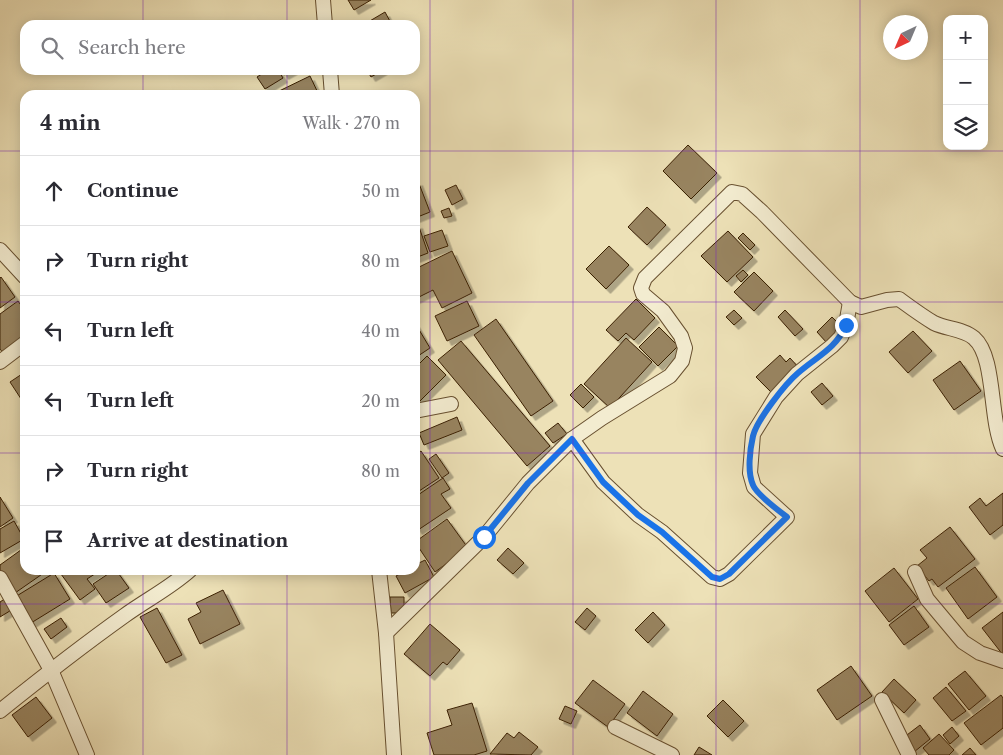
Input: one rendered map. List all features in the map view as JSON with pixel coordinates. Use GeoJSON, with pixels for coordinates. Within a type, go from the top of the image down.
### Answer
{"type":"FeatureCollection","features":[{"type":"Feature","properties":{"kind":"street"},"geometry":{"type":"LineString","coordinates":[[323,0],[325,20]]}},
{"type":"Feature","properties":{"kind":"street"},"geometry":{"type":"LineString","coordinates":[[330,75],[332,90]]}},
{"type":"Feature","properties":{"kind":"street"},"geometry":{"type":"LineString","coordinates":[[386,633],[484,537],[528,483],[572,439],[670,376],[682,361],[685,348],[681,336],[663,311],[644,294],[641,288],[642,283],[732,192],[742,194],[762,212],[850,302],[861,307],[899,298],[934,323],[972,336],[979,342],[984,352],[990,379],[995,424],[1003,449]]}},
{"type":"Feature","properties":{"kind":"street"},"geometry":{"type":"LineString","coordinates":[[0,250],[20,272]]}},
{"type":"Feature","properties":{"kind":"street"},"geometry":{"type":"LineString","coordinates":[[572,439],[610,489],[712,577],[720,579],[729,574],[787,517],[754,487],[750,473],[753,434],[776,397],[797,374],[841,337],[846,325],[850,302]]}},
{"type":"Feature","properties":{"kind":"street"},"geometry":{"type":"LineString","coordinates":[[0,362],[20,347]]}},
{"type":"Feature","properties":{"kind":"street"},"geometry":{"type":"LineString","coordinates":[[420,409],[451,404]]}},
{"type":"Feature","properties":{"kind":"street"},"geometry":{"type":"LineString","coordinates":[[915,572],[927,599],[963,642],[980,652],[1003,661]]}},
{"type":"Feature","properties":{"kind":"street"},"geometry":{"type":"LineString","coordinates":[[0,711],[51,670],[139,605],[184,575]]}},
{"type":"Feature","properties":{"kind":"street"},"geometry":{"type":"LineString","coordinates":[[380,575],[386,633],[394,755]]}},
{"type":"Feature","properties":{"kind":"street"},"geometry":{"type":"LineString","coordinates":[[0,578],[51,670],[87,755]]}},
{"type":"Feature","properties":{"kind":"street"},"geometry":{"type":"LineString","coordinates":[[882,700],[909,755]]}},
{"type":"Feature","properties":{"kind":"street"},"geometry":{"type":"LineString","coordinates":[[615,727],[672,755]]}},
{"type":"Feature","properties":{"kind":"building"},"geometry":{"type":"Polygon","coordinates":[[[348,0],[371,0],[354,10],[348,0]]]}},
{"type":"Feature","properties":{"kind":"building"},"geometry":{"type":"Polygon","coordinates":[[[385,12],[389,20],[371,20],[385,12]]]}},
{"type":"Feature","properties":{"kind":"building"},"geometry":{"type":"Polygon","coordinates":[[[260,75],[281,75],[283,78],[265,89],[257,77],[260,75]]]}},
{"type":"Feature","properties":{"kind":"building"},"geometry":{"type":"Polygon","coordinates":[[[310,76],[317,90],[281,90],[310,76]]]}},
{"type":"Feature","properties":{"kind":"building"},"geometry":{"type":"Polygon","coordinates":[[[688,145],[717,173],[691,199],[663,171],[688,145]]]}},
{"type":"Feature","properties":{"kind":"building"},"geometry":{"type":"Polygon","coordinates":[[[456,185],[463,199],[452,205],[445,190],[456,185]]]}},
{"type":"Feature","properties":{"kind":"building"},"geometry":{"type":"Polygon","coordinates":[[[420,186],[430,212],[420,216],[420,186]]]}},
{"type":"Feature","properties":{"kind":"building"},"geometry":{"type":"Polygon","coordinates":[[[647,207],[666,225],[647,245],[628,227],[647,207]]]}},
{"type":"Feature","properties":{"kind":"building"},"geometry":{"type":"Polygon","coordinates":[[[449,208],[452,216],[444,218],[441,211],[449,208]]]}},
{"type":"Feature","properties":{"kind":"building"},"geometry":{"type":"Polygon","coordinates":[[[420,230],[428,253],[420,256],[420,230]]]}},
{"type":"Feature","properties":{"kind":"building"},"geometry":{"type":"Polygon","coordinates":[[[442,230],[448,246],[430,252],[424,236],[442,230]]]}},
{"type":"Feature","properties":{"kind":"building"},"geometry":{"type":"Polygon","coordinates":[[[728,231],[753,257],[727,282],[701,256],[728,231]]]}},
{"type":"Feature","properties":{"kind":"building"},"geometry":{"type":"Polygon","coordinates":[[[743,233],[755,245],[750,250],[738,238],[743,233]]]}},
{"type":"Feature","properties":{"kind":"building"},"geometry":{"type":"Polygon","coordinates":[[[609,246],[629,265],[606,289],[586,269],[609,246]]]}},
{"type":"Feature","properties":{"kind":"building"},"geometry":{"type":"Polygon","coordinates":[[[452,251],[472,293],[442,308],[433,290],[420,296],[420,267],[452,251]]]}},
{"type":"Feature","properties":{"kind":"building"},"geometry":{"type":"Polygon","coordinates":[[[743,270],[748,275],[741,282],[736,276],[743,270]]]}},
{"type":"Feature","properties":{"kind":"building"},"geometry":{"type":"Polygon","coordinates":[[[754,272],[773,291],[754,311],[734,292],[754,272]]]}},
{"type":"Feature","properties":{"kind":"building"},"geometry":{"type":"Polygon","coordinates":[[[0,278],[15,297],[0,308],[0,278]]]}},
{"type":"Feature","properties":{"kind":"building"},"geometry":{"type":"Polygon","coordinates":[[[636,299],[655,318],[634,340],[626,333],[618,341],[606,330],[636,299]]]}},
{"type":"Feature","properties":{"kind":"building"},"geometry":{"type":"Polygon","coordinates":[[[18,301],[20,304],[20,341],[3,353],[0,349],[0,314],[18,301]]]}},
{"type":"Feature","properties":{"kind":"building"},"geometry":{"type":"Polygon","coordinates":[[[467,301],[479,326],[447,341],[435,316],[467,301]]]}},
{"type":"Feature","properties":{"kind":"building"},"geometry":{"type":"Polygon","coordinates":[[[734,310],[742,318],[734,325],[726,317],[734,310]]]}},
{"type":"Feature","properties":{"kind":"building"},"geometry":{"type":"Polygon","coordinates":[[[785,310],[803,329],[795,336],[778,317],[785,310]]]}},
{"type":"Feature","properties":{"kind":"building"},"geometry":{"type":"Polygon","coordinates":[[[832,317],[843,328],[827,343],[817,332],[832,317]]]}},
{"type":"Feature","properties":{"kind":"building"},"geometry":{"type":"Polygon","coordinates":[[[496,319],[553,401],[531,416],[474,335],[496,319]]]}},
{"type":"Feature","properties":{"kind":"building"},"geometry":{"type":"Polygon","coordinates":[[[659,327],[678,346],[658,366],[639,347],[659,327]]]}},
{"type":"Feature","properties":{"kind":"building"},"geometry":{"type":"Polygon","coordinates":[[[420,331],[430,348],[420,355],[420,331]]]}},
{"type":"Feature","properties":{"kind":"building"},"geometry":{"type":"Polygon","coordinates":[[[913,331],[932,351],[908,373],[889,352],[913,331]]]}},
{"type":"Feature","properties":{"kind":"building"},"geometry":{"type":"Polygon","coordinates":[[[626,338],[652,362],[610,408],[584,384],[626,338]]]}},
{"type":"Feature","properties":{"kind":"building"},"geometry":{"type":"Polygon","coordinates":[[[461,341],[550,446],[527,466],[438,360],[461,341]]]}},
{"type":"Feature","properties":{"kind":"building"},"geometry":{"type":"Polygon","coordinates":[[[780,355],[786,362],[790,358],[800,369],[773,394],[756,377],[780,355]]]}},
{"type":"Feature","properties":{"kind":"building"},"geometry":{"type":"Polygon","coordinates":[[[427,356],[446,375],[420,401],[420,363],[427,356]]]}},
{"type":"Feature","properties":{"kind":"building"},"geometry":{"type":"Polygon","coordinates":[[[960,361],[981,391],[954,410],[933,380],[960,361]]]}},
{"type":"Feature","properties":{"kind":"building"},"geometry":{"type":"Polygon","coordinates":[[[20,375],[20,397],[10,382],[20,375]]]}},
{"type":"Feature","properties":{"kind":"building"},"geometry":{"type":"Polygon","coordinates":[[[822,383],[833,396],[822,405],[811,392],[822,383]]]}},
{"type":"Feature","properties":{"kind":"building"},"geometry":{"type":"Polygon","coordinates":[[[581,384],[594,397],[583,408],[570,395],[581,384]]]}},
{"type":"Feature","properties":{"kind":"building"},"geometry":{"type":"Polygon","coordinates":[[[457,417],[462,430],[424,445],[420,433],[457,417]]]}},
{"type":"Feature","properties":{"kind":"building"},"geometry":{"type":"Polygon","coordinates":[[[558,423],[567,434],[553,443],[545,433],[558,423]]]}},
{"type":"Feature","properties":{"kind":"building"},"geometry":{"type":"Polygon","coordinates":[[[420,452],[439,478],[420,490],[420,452]]]}},
{"type":"Feature","properties":{"kind":"building"},"geometry":{"type":"Polygon","coordinates":[[[436,454],[449,473],[442,478],[429,459],[436,454]]]}},
{"type":"Feature","properties":{"kind":"building"},"geometry":{"type":"Polygon","coordinates":[[[443,478],[450,489],[441,494],[451,508],[420,529],[420,494],[443,478]]]}},
{"type":"Feature","properties":{"kind":"building"},"geometry":{"type":"Polygon","coordinates":[[[1003,493],[1003,525],[990,535],[969,507],[980,498],[986,506],[1003,493]]]}},
{"type":"Feature","properties":{"kind":"building"},"geometry":{"type":"Polygon","coordinates":[[[0,497],[13,518],[0,527],[0,497]]]}},
{"type":"Feature","properties":{"kind":"building"},"geometry":{"type":"Polygon","coordinates":[[[447,519],[468,548],[435,572],[420,550],[420,538],[447,519]]]}},
{"type":"Feature","properties":{"kind":"building"},"geometry":{"type":"Polygon","coordinates":[[[14,521],[20,532],[20,541],[0,553],[0,529],[14,521]]]}},
{"type":"Feature","properties":{"kind":"building"},"geometry":{"type":"Polygon","coordinates":[[[950,527],[975,559],[938,587],[932,579],[929,581],[917,566],[927,558],[920,550],[950,527]]]}},
{"type":"Feature","properties":{"kind":"building"},"geometry":{"type":"Polygon","coordinates":[[[508,548],[524,563],[513,574],[497,560],[508,548]]]}},
{"type":"Feature","properties":{"kind":"building"},"geometry":{"type":"Polygon","coordinates":[[[20,551],[20,575],[41,575],[15,593],[0,570],[0,565],[20,551]]]}},
{"type":"Feature","properties":{"kind":"building"},"geometry":{"type":"Polygon","coordinates":[[[425,560],[434,577],[405,593],[396,576],[420,575],[420,562],[425,560]]]}},
{"type":"Feature","properties":{"kind":"building"},"geometry":{"type":"Polygon","coordinates":[[[975,567],[997,597],[968,619],[946,588],[975,567]]]}},
{"type":"Feature","properties":{"kind":"building"},"geometry":{"type":"Polygon","coordinates":[[[894,568],[918,599],[889,622],[865,591],[894,568]]]}},
{"type":"Feature","properties":{"kind":"building"},"geometry":{"type":"Polygon","coordinates":[[[51,575],[55,575],[70,599],[31,623],[15,597],[51,575]]]}},
{"type":"Feature","properties":{"kind":"building"},"geometry":{"type":"Polygon","coordinates":[[[62,575],[93,575],[87,579],[95,589],[80,600],[62,575]]]}},
{"type":"Feature","properties":{"kind":"building"},"geometry":{"type":"Polygon","coordinates":[[[106,575],[120,575],[129,588],[106,603],[93,584],[106,575]]]}},
{"type":"Feature","properties":{"kind":"building"},"geometry":{"type":"Polygon","coordinates":[[[223,590],[240,624],[200,644],[188,619],[201,612],[196,603],[223,590]]]}},
{"type":"Feature","properties":{"kind":"building"},"geometry":{"type":"Polygon","coordinates":[[[390,597],[404,597],[404,613],[391,613],[390,597]]]}},
{"type":"Feature","properties":{"kind":"building"},"geometry":{"type":"Polygon","coordinates":[[[6,598],[13,609],[0,617],[0,602],[6,598]]]}},
{"type":"Feature","properties":{"kind":"building"},"geometry":{"type":"Polygon","coordinates":[[[914,606],[929,627],[904,645],[889,625],[914,606]]]}},
{"type":"Feature","properties":{"kind":"building"},"geometry":{"type":"Polygon","coordinates":[[[157,608],[182,655],[166,663],[140,617],[157,608]]]}},
{"type":"Feature","properties":{"kind":"building"},"geometry":{"type":"Polygon","coordinates":[[[587,608],[596,616],[585,630],[575,622],[587,608]]]}},
{"type":"Feature","properties":{"kind":"building"},"geometry":{"type":"Polygon","coordinates":[[[653,612],[665,625],[648,643],[635,630],[653,612]]]}},
{"type":"Feature","properties":{"kind":"building"},"geometry":{"type":"Polygon","coordinates":[[[1003,612],[1003,655],[982,628],[1003,612]]]}},
{"type":"Feature","properties":{"kind":"building"},"geometry":{"type":"Polygon","coordinates":[[[61,618],[67,627],[51,639],[44,629],[61,618]]]}},
{"type":"Feature","properties":{"kind":"building"},"geometry":{"type":"Polygon","coordinates":[[[430,624],[460,650],[447,665],[443,662],[430,676],[404,654],[430,624]]]}},
{"type":"Feature","properties":{"kind":"building"},"geometry":{"type":"Polygon","coordinates":[[[851,666],[872,696],[837,720],[817,690],[851,666]]]}},
{"type":"Feature","properties":{"kind":"building"},"geometry":{"type":"Polygon","coordinates":[[[965,671],[986,696],[969,710],[948,684],[965,671]]]}},
{"type":"Feature","properties":{"kind":"building"},"geometry":{"type":"Polygon","coordinates":[[[894,679],[916,700],[904,713],[882,692],[894,679]]]}},
{"type":"Feature","properties":{"kind":"building"},"geometry":{"type":"Polygon","coordinates":[[[593,680],[625,704],[608,727],[575,703],[593,680]]]}},
{"type":"Feature","properties":{"kind":"building"},"geometry":{"type":"Polygon","coordinates":[[[946,687],[966,711],[952,721],[933,698],[946,687]]]}},
{"type":"Feature","properties":{"kind":"building"},"geometry":{"type":"Polygon","coordinates":[[[643,691],[673,714],[657,736],[627,713],[643,691]]]}},
{"type":"Feature","properties":{"kind":"building"},"geometry":{"type":"Polygon","coordinates":[[[1001,695],[1003,698],[1003,728],[981,745],[964,723],[1001,695]]]}},
{"type":"Feature","properties":{"kind":"building"},"geometry":{"type":"Polygon","coordinates":[[[36,697],[52,718],[28,737],[12,715],[36,697]]]}},
{"type":"Feature","properties":{"kind":"building"},"geometry":{"type":"Polygon","coordinates":[[[723,700],[744,721],[728,737],[707,716],[723,700]]]}},
{"type":"Feature","properties":{"kind":"building"},"geometry":{"type":"Polygon","coordinates":[[[472,703],[487,751],[474,755],[434,755],[427,733],[452,725],[447,710],[472,703]]]}},
{"type":"Feature","properties":{"kind":"building"},"geometry":{"type":"Polygon","coordinates":[[[565,706],[577,711],[571,724],[559,719],[565,706]]]}},
{"type":"Feature","properties":{"kind":"building"},"geometry":{"type":"Polygon","coordinates":[[[920,725],[930,739],[914,752],[903,738],[920,725]]]}},
{"type":"Feature","properties":{"kind":"building"},"geometry":{"type":"Polygon","coordinates":[[[952,727],[959,736],[950,744],[943,735],[952,727]]]}},
{"type":"Feature","properties":{"kind":"building"},"geometry":{"type":"Polygon","coordinates":[[[519,732],[538,747],[531,755],[490,754],[507,733],[514,738],[519,732]]]}},
{"type":"Feature","properties":{"kind":"building"},"geometry":{"type":"Polygon","coordinates":[[[939,734],[954,750],[949,755],[929,755],[923,748],[939,734]]]}},
{"type":"Feature","properties":{"kind":"building"},"geometry":{"type":"Polygon","coordinates":[[[699,747],[712,755],[694,755],[699,747]]]}},
{"type":"Feature","properties":{"kind":"building"},"geometry":{"type":"Polygon","coordinates":[[[970,748],[976,755],[962,755],[970,748]]]}},
{"type":"Feature","properties":{"kind":"route"},"geometry":{"type":"LineString","coordinates":[[484,537],[528,483],[572,439],[603,482],[624,503],[662,532],[712,577],[720,579],[729,574],[787,517],[754,487],[750,473],[753,434],[776,397],[797,374],[841,337],[846,325]]}}]}
